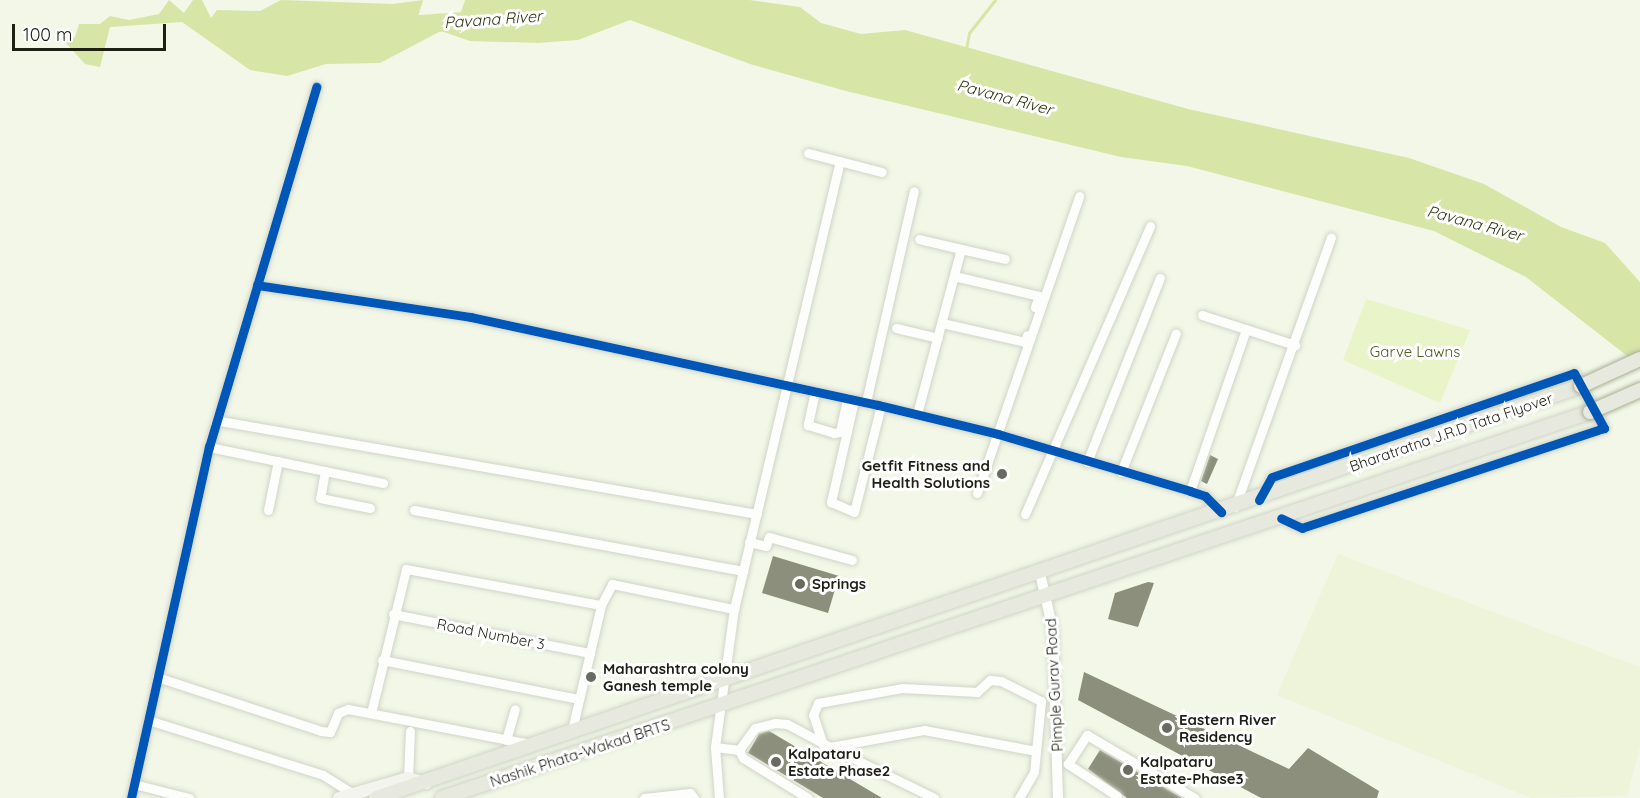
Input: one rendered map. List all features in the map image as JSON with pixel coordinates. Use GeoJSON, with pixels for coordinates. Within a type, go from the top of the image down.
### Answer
{"type":"FeatureCollection","features":[{"type":"Feature","properties":{"kind":"main road","name":"Bharatratna J.R.D Tata Flyover"},"geometry":{"type":"LineString","coordinates":[[376,798],[426,783],[529,744],[1259,500],[1581,386],[1640,359]]}},
{"type":"Feature","properties":{"kind":"main road","name":"Bharatratna J.R.D Tata Flyover"},"geometry":{"type":"LineString","coordinates":[[1047,596],[1590,412],[1640,390]]}},
{"type":"Feature","properties":{"kind":"main road","name":"Nashik Phata-Wakad BRTS"},"geometry":{"type":"LineString","coordinates":[[442,798],[1047,596]]}},
{"type":"Feature","properties":{"kind":"main road"},"geometry":{"type":"LineString","coordinates":[[339,798],[408,778],[426,783]]}},
{"type":"Feature","properties":{"kind":"street"},"geometry":{"type":"LineString","coordinates":[[131,798],[209,447],[316,87]]}},
{"type":"Feature","properties":{"kind":"street"},"geometry":{"type":"LineString","coordinates":[[808,153],[882,172]]}},
{"type":"Feature","properties":{"kind":"street"},"geometry":{"type":"LineString","coordinates":[[719,798],[715,747],[718,707],[734,609],[840,161]]}},
{"type":"Feature","properties":{"kind":"street"},"geometry":{"type":"LineString","coordinates":[[866,402],[914,192]]}},
{"type":"Feature","properties":{"kind":"street"},"geometry":{"type":"LineString","coordinates":[[977,493],[1079,196]]}},
{"type":"Feature","properties":{"kind":"street"},"geometry":{"type":"LineString","coordinates":[[1025,514],[1150,226]]}},
{"type":"Feature","properties":{"kind":"street"},"geometry":{"type":"LineString","coordinates":[[257,285],[471,317],[881,405],[998,434],[1052,453],[1190,491],[1205,496],[1228,510],[1295,345],[1331,238]]}},
{"type":"Feature","properties":{"kind":"street"},"geometry":{"type":"LineString","coordinates":[[919,239],[1005,259]]}},
{"type":"Feature","properties":{"kind":"street"},"geometry":{"type":"LineString","coordinates":[[917,414],[962,249]]}},
{"type":"Feature","properties":{"kind":"street"},"geometry":{"type":"LineString","coordinates":[[942,323],[1025,342],[1039,296],[954,276]]}},
{"type":"Feature","properties":{"kind":"street"},"geometry":{"type":"LineString","coordinates":[[1087,462],[1160,278]]}},
{"type":"Feature","properties":{"kind":"street"},"geometry":{"type":"LineString","coordinates":[[1203,315],[1295,345]]}},
{"type":"Feature","properties":{"kind":"street"},"geometry":{"type":"LineString","coordinates":[[896,328],[938,338]]}},
{"type":"Feature","properties":{"kind":"street"},"geometry":{"type":"LineString","coordinates":[[1190,491],[1246,329]]}},
{"type":"Feature","properties":{"kind":"street"},"geometry":{"type":"LineString","coordinates":[[1121,472],[1176,333]]}},
{"type":"Feature","properties":{"kind":"street"},"geometry":{"type":"LineString","coordinates":[[1259,500],[1272,477],[1574,373],[1604,428],[1302,528],[1281,518]]}},
{"type":"Feature","properties":{"kind":"street"},"geometry":{"type":"LineString","coordinates":[[815,391],[808,425],[834,433],[840,432],[851,399]]}},
{"type":"Feature","properties":{"kind":"street"},"geometry":{"type":"LineString","coordinates":[[851,399],[831,502],[854,512],[881,405]]}},
{"type":"Feature","properties":{"kind":"street"},"geometry":{"type":"LineString","coordinates":[[215,425],[220,421],[757,514]]}},
{"type":"Feature","properties":{"kind":"street"},"geometry":{"type":"LineString","coordinates":[[209,447],[383,483]]}},
{"type":"Feature","properties":{"kind":"street"},"geometry":{"type":"LineString","coordinates":[[268,510],[278,461]]}},
{"type":"Feature","properties":{"kind":"street"},"geometry":{"type":"LineString","coordinates":[[325,471],[320,498],[370,508]]}},
{"type":"Feature","properties":{"kind":"street"},"geometry":{"type":"LineString","coordinates":[[414,510],[743,571]]}},
{"type":"Feature","properties":{"kind":"street"},"geometry":{"type":"LineString","coordinates":[[749,542],[766,546],[769,537],[852,560]]}},
{"type":"Feature","properties":{"kind":"street"},"geometry":{"type":"LineString","coordinates":[[370,713],[401,576],[411,567],[601,605]]}},
{"type":"Feature","properties":{"kind":"street","name":"Pimple Gurav Road"},"geometry":{"type":"LineString","coordinates":[[1040,573],[1047,596],[1058,701],[1058,798]]}},
{"type":"Feature","properties":{"kind":"street"},"geometry":{"type":"LineString","coordinates":[[572,730],[601,605],[607,589],[617,583],[734,609]]}},
{"type":"Feature","properties":{"kind":"street","name":"Road Number 3"},"geometry":{"type":"LineString","coordinates":[[393,614],[590,653]]}},
{"type":"Feature","properties":{"kind":"street"},"geometry":{"type":"LineString","coordinates":[[382,660],[579,699]]}},
{"type":"Feature","properties":{"kind":"street"},"geometry":{"type":"LineString","coordinates":[[157,677],[321,731],[330,732],[341,709],[529,744]]}},
{"type":"Feature","properties":{"kind":"street"},"geometry":{"type":"LineString","coordinates":[[826,746],[813,715],[818,703],[902,688],[977,692],[990,680],[1041,701],[1034,772],[1019,798]]}},
{"type":"Feature","properties":{"kind":"street"},"geometry":{"type":"LineString","coordinates":[[506,740],[515,710]]}},
{"type":"Feature","properties":{"kind":"street"},"geometry":{"type":"LineString","coordinates":[[148,720],[323,775],[353,794]]}},
{"type":"Feature","properties":{"kind":"street"},"geometry":{"type":"LineString","coordinates":[[739,750],[755,728],[764,723],[787,724],[826,746],[934,798]]}},
{"type":"Feature","properties":{"kind":"street"},"geometry":{"type":"LineString","coordinates":[[826,746],[924,730],[1036,752]]}},
{"type":"Feature","properties":{"kind":"street"},"geometry":{"type":"LineString","coordinates":[[408,778],[410,731]]}},
{"type":"Feature","properties":{"kind":"street"},"geometry":{"type":"LineString","coordinates":[[1118,797],[1068,764],[1088,735],[1195,798]]}},
{"type":"Feature","properties":{"kind":"street"},"geometry":{"type":"LineString","coordinates":[[715,747],[739,750]]}},
{"type":"Feature","properties":{"kind":"street"},"geometry":{"type":"LineString","coordinates":[[739,750],[742,758],[808,798]]}},
{"type":"Feature","properties":{"kind":"street"},"geometry":{"type":"LineString","coordinates":[[134,784],[189,798]]}},
{"type":"Feature","properties":{"kind":"street"},"geometry":{"type":"LineString","coordinates":[[644,798],[690,793],[694,798]]}},
{"type":"Feature","properties":{"kind":"shaded area"},"geometry":{"type":"Polygon","coordinates":[[[1338,554],[1640,667],[1640,747],[1627,796],[1531,798],[1277,695],[1338,554]]]}},
{"type":"Feature","properties":{"kind":"green space","name":"Garve Lawns"},"geometry":{"type":"Polygon","coordinates":[[[1366,299],[1470,330],[1440,403],[1343,360],[1366,299]]]}},
{"type":"Feature","properties":{"kind":"water"},"geometry":{"type":"Polygon","coordinates":[[[169,0],[184,13],[193,0],[202,0],[211,18],[217,10],[260,11],[281,0],[393,4],[423,0],[418,17],[433,24],[460,15],[465,0],[749,0],[800,7],[821,23],[861,34],[905,30],[1188,109],[1409,158],[1484,184],[1561,227],[1605,243],[1640,282],[1640,366],[1526,277],[1434,231],[1187,166],[1121,157],[846,91],[750,64],[630,20],[578,40],[538,43],[470,41],[441,31],[380,63],[326,64],[287,76],[250,70],[182,22],[110,27],[100,67],[85,64],[66,43],[75,37],[79,24],[100,24],[110,16],[129,20],[159,14],[169,0]]]}},
{"type":"Feature","properties":{"kind":"building"},"geometry":{"type":"Polygon","coordinates":[[[1210,455],[1218,459],[1207,484],[1201,481],[1210,455]]]}},
{"type":"Feature","properties":{"kind":"building","name":"Springs"},"geometry":{"type":"Polygon","coordinates":[[[773,556],[839,576],[828,613],[762,593],[773,556]]]}},
{"type":"Feature","properties":{"kind":"building"},"geometry":{"type":"Polygon","coordinates":[[[1148,582],[1154,583],[1138,627],[1108,619],[1115,593],[1148,582]]]}},
{"type":"Feature","properties":{"kind":"building","name":"Eastern River Residency"},"geometry":{"type":"Polygon","coordinates":[[[1084,672],[1289,769],[1308,748],[1379,791],[1377,798],[1261,798],[1078,700],[1084,672]]]}},
{"type":"Feature","properties":{"kind":"building","name":"Kalpataru Estate Phase2"},"geometry":{"type":"Polygon","coordinates":[[[769,731],[882,798],[823,798],[748,753],[759,734],[769,731]]]}},
{"type":"Feature","properties":{"kind":"building","name":"Kalpataru Estate-Phase3"},"geometry":{"type":"Polygon","coordinates":[[[1100,750],[1182,798],[1127,798],[1088,769],[1100,750]]]}},
{"type":"Feature","properties":{"kind":"waterway"},"geometry":{"type":"LineString","coordinates":[[966,49],[969,33],[995,0]]}},
{"type":"Feature","properties":{"kind":"waterway","name":"Pavana River"},"geometry":{"type":"LineString","coordinates":[[405,25],[464,21]]}},
{"type":"Feature","properties":{"kind":"cycle path"},"geometry":{"type":"LineString","coordinates":[[131,798],[209,447],[316,87]]}},
{"type":"Feature","properties":{"kind":"cycle path"},"geometry":{"type":"LineString","coordinates":[[257,285],[471,317],[878,405],[998,434],[1190,491],[1205,496],[1221,512]]}},
{"type":"Feature","properties":{"kind":"cycle path"},"geometry":{"type":"LineString","coordinates":[[1259,500],[1272,477],[1574,373],[1604,428],[1302,528],[1281,518]]}},
{"type":"Feature","properties":{"kind":"place","name":"Getfit Fitness and Health Solutions"},"geometry":{"type":"Point","coordinates":[1002,474]}},
{"type":"Feature","properties":{"kind":"place","name":"Springs"},"geometry":{"type":"Point","coordinates":[800,584]}},
{"type":"Feature","properties":{"kind":"place","name":"Maharashtra colony Ganesh temple"},"geometry":{"type":"Point","coordinates":[591,677]}},
{"type":"Feature","properties":{"kind":"place","name":"Eastern River Residency"},"geometry":{"type":"Point","coordinates":[1167,728]}},
{"type":"Feature","properties":{"kind":"place","name":"Kalpataru Estate Phase2"},"geometry":{"type":"Point","coordinates":[776,762]}},
{"type":"Feature","properties":{"kind":"place","name":"Kalpataru Estate-Phase3"},"geometry":{"type":"Point","coordinates":[1128,770]}}]}
